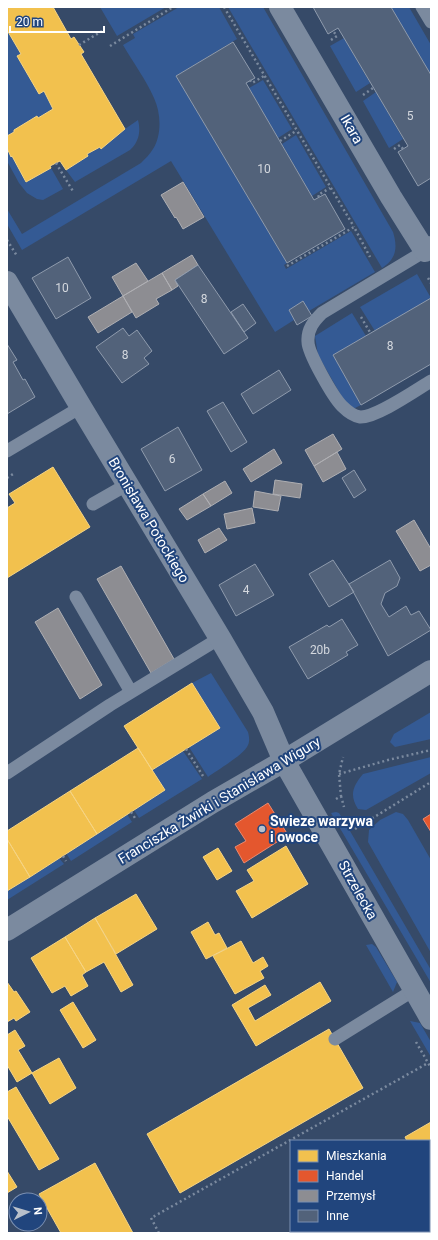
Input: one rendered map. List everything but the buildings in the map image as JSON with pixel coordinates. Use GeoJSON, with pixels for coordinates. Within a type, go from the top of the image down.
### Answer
{"type":"FeatureCollection","features":[{"type":"Feature","properties":{"kind":"street","name":"Ikara"},"geometry":{"type":"LineString","coordinates":[[280,7],[391,196],[428,249]]}},
{"type":"Feature","properties":{"kind":"street","name":"Bronisława Potockiego"},"geometry":{"type":"LineString","coordinates":[[7,282],[263,712],[284,761]]}},
{"type":"Feature","properties":{"kind":"street","name":"Franciszka Żwirki i Stanisława Wigury"},"geometry":{"type":"LineString","coordinates":[[7,930],[213,802],[284,761],[431,671]]}},
{"type":"Feature","properties":{"kind":"street","name":"Strzelecka"},"geometry":{"type":"LineString","coordinates":[[284,761],[431,1019]]}},
{"type":"Feature","properties":{"kind":"lane"},"geometry":{"type":"LineString","coordinates":[[422,7],[431,22]]}},
{"type":"Feature","properties":{"kind":"lane","name":"Ikara"},"geometry":{"type":"LineString","coordinates":[[428,249],[322,313],[314,321],[309,330],[308,341],[309,350],[332,391],[342,407],[353,415],[361,417],[379,412],[431,382]]}},
{"type":"Feature","properties":{"kind":"lane"},"geometry":{"type":"LineString","coordinates":[[7,451],[81,407]]}},
{"type":"Feature","properties":{"kind":"lane"},"geometry":{"type":"LineString","coordinates":[[93,504],[128,484]]}},
{"type":"Feature","properties":{"kind":"lane"},"geometry":{"type":"LineString","coordinates":[[76,597],[131,692]]}},
{"type":"Feature","properties":{"kind":"lane"},"geometry":{"type":"LineString","coordinates":[[7,773],[110,705],[220,638]]}},
{"type":"Feature","properties":{"kind":"lane"},"geometry":{"type":"LineString","coordinates":[[335,1039],[414,990]]}},
{"type":"Feature","properties":{"kind":"path"},"geometry":{"type":"LineString","coordinates":[[110,46],[173,7]]}},
{"type":"Feature","properties":{"kind":"path"},"geometry":{"type":"LineString","coordinates":[[224,7],[239,35],[354,228],[381,277]]}},
{"type":"Feature","properties":{"kind":"path"},"geometry":{"type":"LineString","coordinates":[[79,44],[102,31]]}},
{"type":"Feature","properties":{"kind":"path"},"geometry":{"type":"LineString","coordinates":[[235,37],[239,35]]}},
{"type":"Feature","properties":{"kind":"path"},"geometry":{"type":"LineString","coordinates":[[250,80],[252,83],[264,76]]}},
{"type":"Feature","properties":{"kind":"path"},"geometry":{"type":"LineString","coordinates":[[357,99],[373,88]]}},
{"type":"Feature","properties":{"kind":"path"},"geometry":{"type":"LineString","coordinates":[[280,141],[296,131]]}},
{"type":"Feature","properties":{"kind":"path"},"geometry":{"type":"LineString","coordinates":[[56,163],[74,193]]}},
{"type":"Feature","properties":{"kind":"path"},"geometry":{"type":"LineString","coordinates":[[319,197],[318,195],[330,188]]}},
{"type":"Feature","properties":{"kind":"path"},"geometry":{"type":"LineString","coordinates":[[287,266],[354,228]]}},
{"type":"Feature","properties":{"kind":"path"},"geometry":{"type":"LineString","coordinates":[[359,314],[371,334]]}},
{"type":"Feature","properties":{"kind":"path"},"geometry":{"type":"LineString","coordinates":[[186,749],[206,781]]}},
{"type":"Feature","properties":{"kind":"path"},"geometry":{"type":"LineString","coordinates":[[339,774],[431,750]]}},
{"type":"Feature","properties":{"kind":"path"},"geometry":{"type":"LineString","coordinates":[[344,753],[339,774],[341,796],[345,812]]}},
{"type":"Feature","properties":{"kind":"path"},"geometry":{"type":"LineString","coordinates":[[351,823],[354,829],[431,782]]}},
{"type":"Feature","properties":{"kind":"path"},"geometry":{"type":"LineString","coordinates":[[313,813],[341,796]]}},
{"type":"Feature","properties":{"kind":"path"},"geometry":{"type":"LineString","coordinates":[[159,1233],[151,1218],[420,1067],[428,1063],[431,1068]]}},
{"type":"Feature","properties":{"kind":"shaded area"},"geometry":{"type":"Polygon","coordinates":[[[100,7],[166,7],[117,36],[100,7]]]}},
{"type":"Feature","properties":{"kind":"shaded area"},"geometry":{"type":"Polygon","coordinates":[[[179,7],[219,7],[237,39],[176,76],[287,263],[284,265],[286,269],[351,231],[375,272],[309,311],[303,302],[289,310],[294,320],[275,332],[171,161],[22,250],[7,224],[7,209],[22,234],[141,163],[150,153],[158,137],[160,124],[158,110],[147,85],[123,45],[135,38],[133,34],[179,7]]]}},
{"type":"Feature","properties":{"kind":"shaded area"},"geometry":{"type":"Polygon","coordinates":[[[228,7],[263,7],[393,232],[395,238],[395,253],[387,265],[382,268],[228,7]]]}},
{"type":"Feature","properties":{"kind":"shaded area"},"geometry":{"type":"Polygon","coordinates":[[[391,7],[409,7],[431,45],[431,75],[391,7]]]}},
{"type":"Feature","properties":{"kind":"shaded area"},"geometry":{"type":"Polygon","coordinates":[[[7,30],[21,54],[17,56],[39,94],[44,91],[53,109],[38,118],[37,116],[7,136],[7,30]]]}},
{"type":"Feature","properties":{"kind":"shaded area"},"geometry":{"type":"Polygon","coordinates":[[[344,38],[370,83],[356,92],[330,46],[344,38]]]}},
{"type":"Feature","properties":{"kind":"shaded area"},"geometry":{"type":"Polygon","coordinates":[[[263,80],[292,129],[278,138],[249,88],[263,80]]]}},
{"type":"Feature","properties":{"kind":"shaded area"},"geometry":{"type":"Polygon","coordinates":[[[376,92],[403,139],[389,148],[363,101],[376,92]]]}},
{"type":"Feature","properties":{"kind":"shaded area"},"geometry":{"type":"Polygon","coordinates":[[[138,120],[139,128],[137,140],[130,150],[75,182],[66,170],[88,156],[87,154],[100,147],[101,148],[138,120]]]}},
{"type":"Feature","properties":{"kind":"shaded area"},"geometry":{"type":"Polygon","coordinates":[[[296,135],[326,187],[312,196],[282,144],[296,135]]]}},
{"type":"Feature","properties":{"kind":"shaded area"},"geometry":{"type":"Polygon","coordinates":[[[7,148],[26,182],[51,168],[63,189],[43,200],[37,199],[27,193],[19,183],[7,161],[7,148]]]}},
{"type":"Feature","properties":{"kind":"shaded area"},"geometry":{"type":"Polygon","coordinates":[[[417,274],[431,298],[375,331],[360,307],[417,274]]]}},
{"type":"Feature","properties":{"kind":"shaded area"},"geometry":{"type":"Polygon","coordinates":[[[352,313],[366,336],[333,355],[361,405],[353,409],[346,404],[318,355],[315,336],[352,313]]]}},
{"type":"Feature","properties":{"kind":"shaded area"},"geometry":{"type":"Polygon","coordinates":[[[211,673],[248,732],[249,740],[246,749],[208,777],[189,747],[220,728],[192,683],[211,673]]]}},
{"type":"Feature","properties":{"kind":"shaded area"},"geometry":{"type":"Polygon","coordinates":[[[431,712],[431,739],[395,747],[390,742],[394,734],[431,712]]]}},
{"type":"Feature","properties":{"kind":"shaded area"},"geometry":{"type":"Polygon","coordinates":[[[183,751],[202,779],[139,818],[134,810],[152,770],[183,751]]]}},
{"type":"Feature","properties":{"kind":"shaded area"},"geometry":{"type":"Polygon","coordinates":[[[431,757],[431,773],[366,810],[358,809],[355,804],[353,791],[363,774],[431,757]]]}},
{"type":"Feature","properties":{"kind":"shaded area"},"geometry":{"type":"Polygon","coordinates":[[[396,812],[403,814],[408,820],[431,860],[431,953],[368,842],[369,830],[380,820],[396,812]]]}},
{"type":"Feature","properties":{"kind":"shaded area"},"geometry":{"type":"Polygon","coordinates":[[[331,813],[339,813],[343,819],[431,970],[431,983],[331,813]]]}},
{"type":"Feature","properties":{"kind":"shaded area"},"geometry":{"type":"Polygon","coordinates":[[[127,814],[132,822],[71,861],[66,853],[127,814]]]}},
{"type":"Feature","properties":{"kind":"shaded area"},"geometry":{"type":"Polygon","coordinates":[[[59,858],[64,864],[7,900],[7,891],[59,858]]]}},
{"type":"Feature","properties":{"kind":"shaded area"},"geometry":{"type":"Polygon","coordinates":[[[372,944],[376,947],[397,982],[393,992],[366,945],[372,944]]]}},
{"type":"Feature","properties":{"kind":"shaded area"},"geometry":{"type":"Polygon","coordinates":[[[410,1021],[420,1023],[431,1042],[431,1057],[410,1021]]]}},
{"type":"Feature","properties":{"kind":"place","name":"Swieze warzywa i owoce"},"geometry":{"type":"Point","coordinates":[262,829]}}]}
